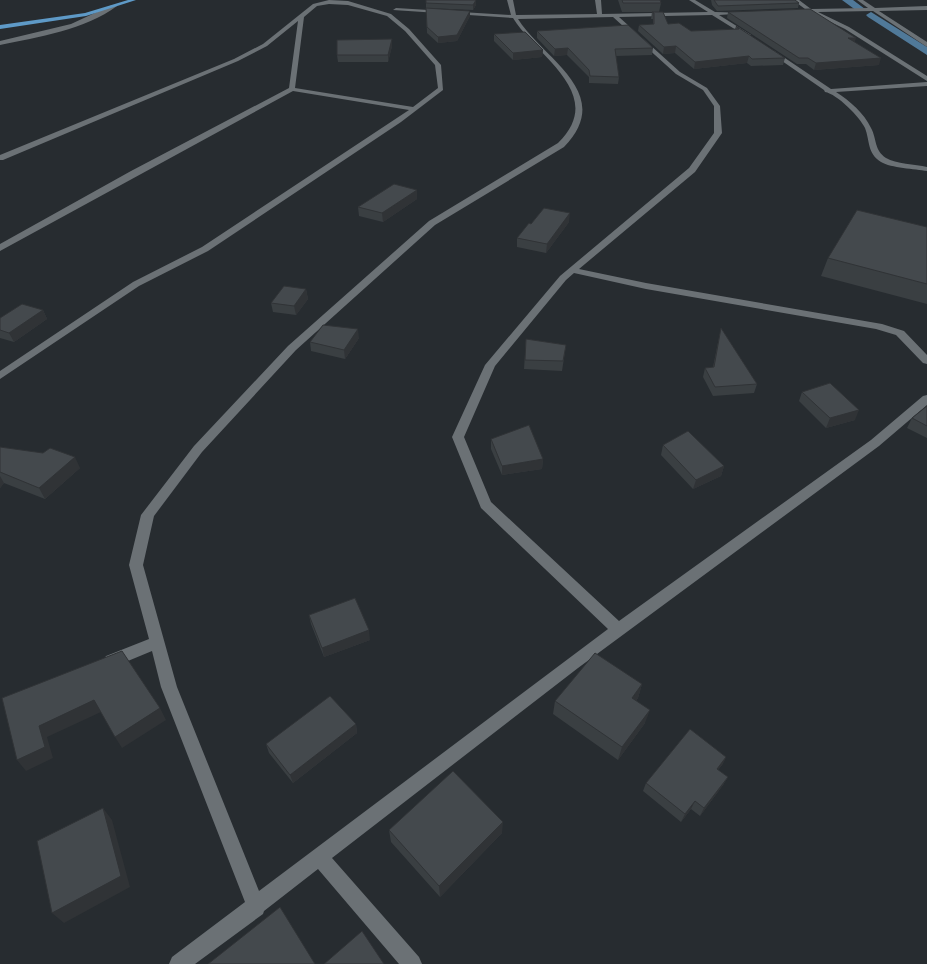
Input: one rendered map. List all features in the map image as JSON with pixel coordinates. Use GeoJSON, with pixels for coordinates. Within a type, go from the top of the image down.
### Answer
{"type":"FeatureCollection","features":[{"type":"Feature","properties":{"kind":"main road"},"geometry":{"type":"LineString","coordinates":[[0,27],[86,14],[133,0]]}},
{"type":"Feature","properties":{"kind":"street"},"geometry":{"type":"LineString","coordinates":[[256,907],[169,687],[136,565],[148,515],[198,449],[292,348],[432,223],[562,145],[575,129],[581,106],[569,76],[523,32],[510,0]]}},
{"type":"Feature","properties":{"kind":"street"},"geometry":{"type":"LineString","coordinates":[[598,0],[600,16]]}},
{"type":"Feature","properties":{"kind":"street"},"geometry":{"type":"LineString","coordinates":[[692,0],[755,40]]}},
{"type":"Feature","properties":{"kind":"street"},"geometry":{"type":"LineString","coordinates":[[796,0],[809,10],[847,28],[927,79]]}},
{"type":"Feature","properties":{"kind":"street"},"geometry":{"type":"LineString","coordinates":[[860,0],[927,45]]}},
{"type":"Feature","properties":{"kind":"street"},"geometry":{"type":"LineString","coordinates":[[0,158],[236,60],[265,45],[315,5],[329,2],[348,3],[389,15],[407,30],[438,65],[441,89],[414,109],[205,248],[136,284],[0,376]]}},
{"type":"Feature","properties":{"kind":"street"},"geometry":{"type":"LineString","coordinates":[[0,42],[41,35],[99,15],[114,6]]}},
{"type":"Feature","properties":{"kind":"street"},"geometry":{"type":"LineString","coordinates":[[389,15],[398,8],[515,16],[752,13]]}},
{"type":"Feature","properties":{"kind":"street"},"geometry":{"type":"LineString","coordinates":[[790,11],[927,8]]}},
{"type":"Feature","properties":{"kind":"street"},"geometry":{"type":"LineString","coordinates":[[615,16],[678,73],[705,89],[717,106],[718,133],[692,170],[563,278],[490,365],[458,437],[486,505],[618,630]]}},
{"type":"Feature","properties":{"kind":"street"},"geometry":{"type":"LineString","coordinates":[[292,89],[301,17]]}},
{"type":"Feature","properties":{"kind":"street"},"geometry":{"type":"LineString","coordinates":[[763,45],[845,101],[860,116],[868,128],[874,152],[885,161],[927,169]]}},
{"type":"Feature","properties":{"kind":"street"},"geometry":{"type":"LineString","coordinates":[[828,91],[927,84]]}},
{"type":"Feature","properties":{"kind":"street"},"geometry":{"type":"LineString","coordinates":[[0,248],[134,173],[292,89],[414,109]]}},
{"type":"Feature","properties":{"kind":"street"},"geometry":{"type":"LineString","coordinates":[[572,270],[646,286],[878,326],[900,334],[927,361]]}},
{"type":"Feature","properties":{"kind":"street"},"geometry":{"type":"LineString","coordinates":[[179,964],[618,630],[875,443],[927,399]]}},
{"type":"Feature","properties":{"kind":"street"},"geometry":{"type":"LineString","coordinates":[[92,668],[157,642]]}},
{"type":"Feature","properties":{"kind":"street"},"geometry":{"type":"LineString","coordinates":[[320,858],[412,964]]}},
{"type":"Feature","properties":{"kind":"building"},"geometry":{"type":"Polygon","coordinates":[[[426,0],[476,0],[473,5],[426,3],[426,0]]]}},
{"type":"Feature","properties":{"kind":"building"},"geometry":{"type":"Polygon","coordinates":[[[622,0],[660,0],[661,3],[623,3],[622,0]]]}},
{"type":"Feature","properties":{"kind":"building"},"geometry":{"type":"Polygon","coordinates":[[[714,0],[795,0],[799,3],[718,6],[714,0]]]}},
{"type":"Feature","properties":{"kind":"building"},"geometry":{"type":"Polygon","coordinates":[[[426,8],[470,11],[457,35],[438,37],[427,27],[426,8]]]}},
{"type":"Feature","properties":{"kind":"building"},"geometry":{"type":"Polygon","coordinates":[[[810,9],[856,38],[848,38],[881,58],[816,63],[808,58],[799,58],[728,12],[810,9]]]}},
{"type":"Feature","properties":{"kind":"building"},"geometry":{"type":"Polygon","coordinates":[[[652,12],[663,12],[668,24],[679,23],[691,31],[739,29],[736,26],[785,58],[752,59],[749,56],[695,62],[676,46],[664,47],[639,25],[654,24],[654,13],[652,12]]]}},
{"type":"Feature","properties":{"kind":"building"},"geometry":{"type":"Polygon","coordinates":[[[628,25],[653,48],[615,49],[619,77],[590,76],[589,70],[568,48],[555,49],[537,31],[628,25]]]}},
{"type":"Feature","properties":{"kind":"building"},"geometry":{"type":"Polygon","coordinates":[[[525,32],[543,50],[513,53],[494,34],[525,32]]]}},
{"type":"Feature","properties":{"kind":"building"},"geometry":{"type":"Polygon","coordinates":[[[392,39],[388,55],[337,55],[337,40],[392,39]]]}},
{"type":"Feature","properties":{"kind":"building"},"geometry":{"type":"Polygon","coordinates":[[[394,184],[417,190],[382,213],[358,207],[394,184]]]}},
{"type":"Feature","properties":{"kind":"building"},"geometry":{"type":"Polygon","coordinates":[[[544,208],[570,213],[547,244],[517,238],[529,223],[531,224],[544,208]]]}},
{"type":"Feature","properties":{"kind":"building"},"geometry":{"type":"Polygon","coordinates":[[[857,210],[927,227],[927,284],[828,258],[857,210]]]}},
{"type":"Feature","properties":{"kind":"building"},"geometry":{"type":"Polygon","coordinates":[[[284,286],[306,289],[294,306],[271,303],[284,286]]]}},
{"type":"Feature","properties":{"kind":"building"},"geometry":{"type":"Polygon","coordinates":[[[22,304],[43,310],[9,333],[0,330],[0,318],[22,304]]]}},
{"type":"Feature","properties":{"kind":"building"},"geometry":{"type":"Polygon","coordinates":[[[323,325],[358,329],[344,350],[310,342],[323,325]]]}},
{"type":"Feature","properties":{"kind":"building"},"geometry":{"type":"Polygon","coordinates":[[[721,328],[757,384],[715,387],[705,368],[714,367],[721,328]]]}},
{"type":"Feature","properties":{"kind":"building"},"geometry":{"type":"Polygon","coordinates":[[[526,339],[566,345],[563,361],[525,360],[526,339]]]}},
{"type":"Feature","properties":{"kind":"building"},"geometry":{"type":"Polygon","coordinates":[[[830,383],[859,410],[830,418],[802,392],[830,383]]]}},
{"type":"Feature","properties":{"kind":"building"},"geometry":{"type":"Polygon","coordinates":[[[927,406],[927,426],[912,418],[927,406]]]}},
{"type":"Feature","properties":{"kind":"building"},"geometry":{"type":"Polygon","coordinates":[[[529,425],[543,459],[502,466],[491,439],[529,425]]]}},
{"type":"Feature","properties":{"kind":"building"},"geometry":{"type":"Polygon","coordinates":[[[688,431],[724,466],[696,480],[663,445],[688,431]]]}},
{"type":"Feature","properties":{"kind":"building"},"geometry":{"type":"Polygon","coordinates":[[[0,447],[43,453],[50,448],[75,457],[39,488],[0,472],[0,447]]]}},
{"type":"Feature","properties":{"kind":"building"},"geometry":{"type":"Polygon","coordinates":[[[355,598],[369,630],[322,648],[309,615],[355,598]]]}},
{"type":"Feature","properties":{"kind":"building"},"geometry":{"type":"Polygon","coordinates":[[[122,651],[160,708],[115,737],[94,700],[39,726],[45,747],[17,760],[2,698],[122,651]]]}},
{"type":"Feature","properties":{"kind":"building"},"geometry":{"type":"Polygon","coordinates":[[[595,653],[642,684],[632,698],[650,710],[622,747],[555,701],[595,653]]]}},
{"type":"Feature","properties":{"kind":"building"},"geometry":{"type":"Polygon","coordinates":[[[330,696],[356,724],[290,775],[266,744],[330,696]]]}},
{"type":"Feature","properties":{"kind":"building"},"geometry":{"type":"Polygon","coordinates":[[[690,729],[726,757],[717,769],[728,777],[704,808],[695,801],[685,814],[646,783],[690,729]]]}},
{"type":"Feature","properties":{"kind":"building"},"geometry":{"type":"Polygon","coordinates":[[[453,771],[503,822],[439,886],[389,830],[453,771]]]}},
{"type":"Feature","properties":{"kind":"building"},"geometry":{"type":"Polygon","coordinates":[[[103,808],[121,876],[52,913],[37,841],[103,808]]]}},
{"type":"Feature","properties":{"kind":"building"},"geometry":{"type":"Polygon","coordinates":[[[280,907],[315,964],[208,964],[280,907]]]}},
{"type":"Feature","properties":{"kind":"building"},"geometry":{"type":"Polygon","coordinates":[[[362,931],[384,964],[324,964],[362,931]]]}},
{"type":"Feature","properties":{"kind":"waterway"},"geometry":{"type":"LineString","coordinates":[[847,0],[860,9]]}},
{"type":"Feature","properties":{"kind":"waterway"},"geometry":{"type":"LineString","coordinates":[[871,15],[927,52]]}}]}
